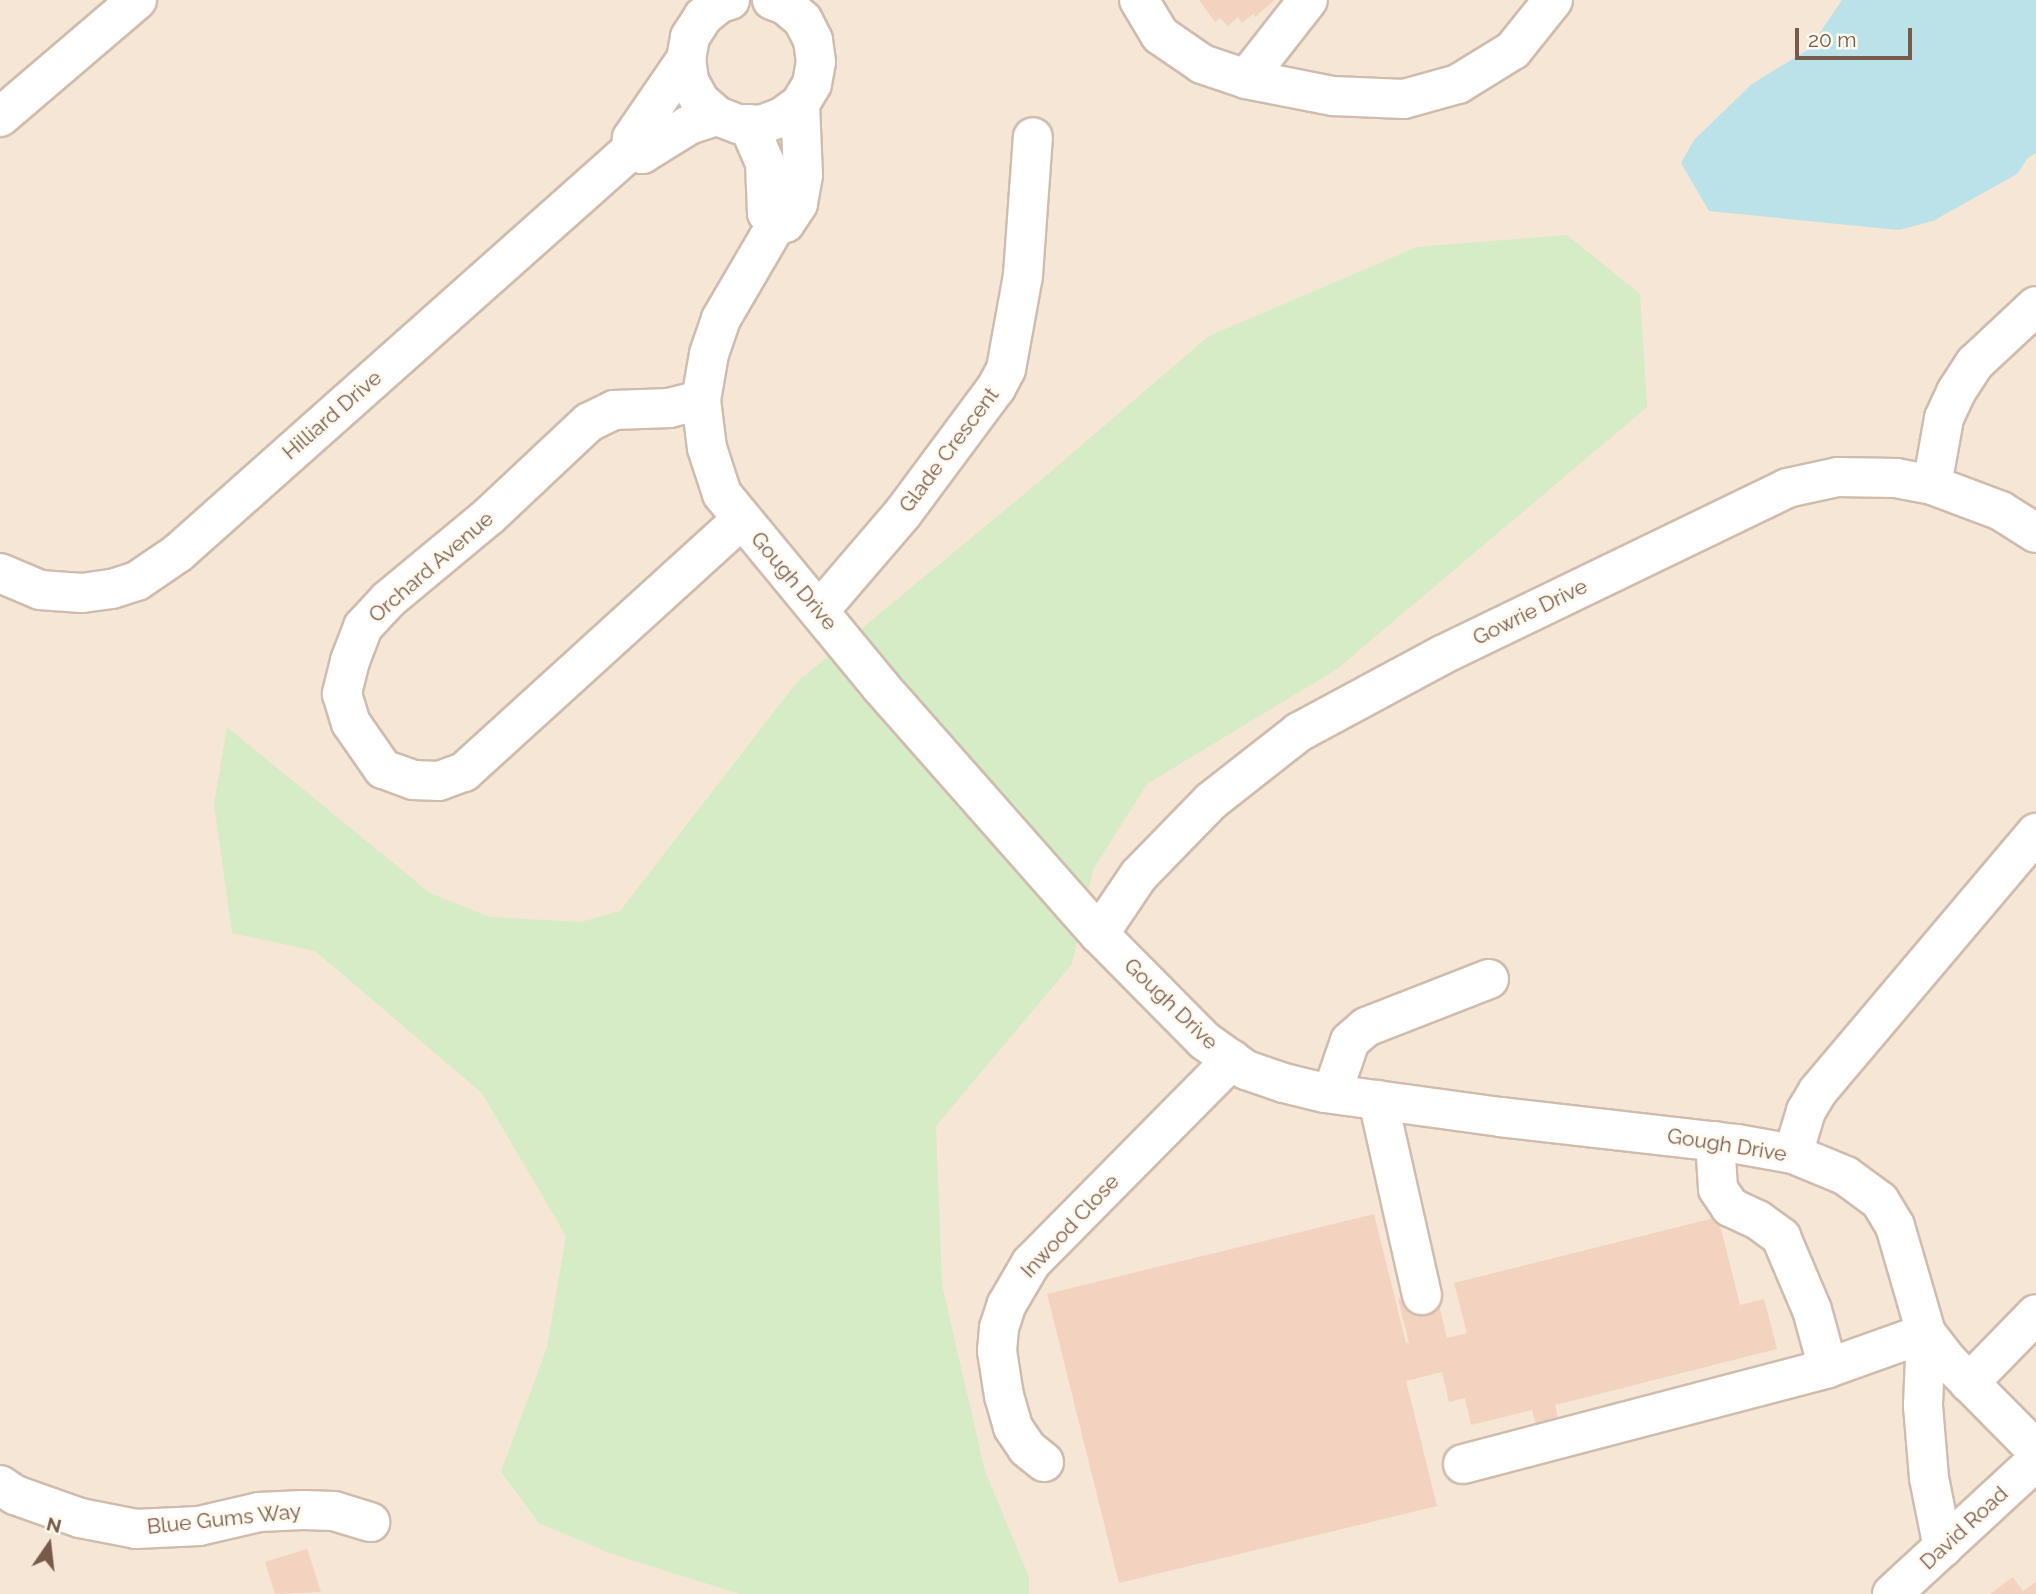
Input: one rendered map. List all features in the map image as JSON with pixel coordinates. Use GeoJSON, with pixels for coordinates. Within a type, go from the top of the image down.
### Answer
{"type":"FeatureCollection","features":[{"type":"Feature","properties":{"kind":"street"},"geometry":{"type":"LineString","coordinates":[[0,117],[137,0]]}},
{"type":"Feature","properties":{"kind":"street","name":"Hilliard Drive"},"geometry":{"type":"LineString","coordinates":[[0,573],[40,590],[65,592],[112,589],[137,581],[178,553],[631,150],[632,138],[686,59],[690,37],[703,17],[720,3],[730,0]]}},
{"type":"Feature","properties":{"kind":"street"},"geometry":{"type":"LineString","coordinates":[[772,0],[785,5],[803,20],[813,40],[817,62],[812,84],[800,104]]}},
{"type":"Feature","properties":{"kind":"street"},"geometry":{"type":"LineString","coordinates":[[813,40],[828,0]]}},
{"type":"Feature","properties":{"kind":"street"},"geometry":{"type":"LineString","coordinates":[[1139,0],[1160,35],[1202,64],[1246,79],[1333,96],[1404,99],[1458,84],[1513,50],[1553,0]]}},
{"type":"Feature","properties":{"kind":"street"},"geometry":{"type":"LineString","coordinates":[[1246,79],[1308,0]]}},
{"type":"Feature","properties":{"kind":"street"},"geometry":{"type":"LineString","coordinates":[[686,59],[690,81],[700,101],[733,120],[765,163],[767,213],[777,223]]}},
{"type":"Feature","properties":{"kind":"street","name":"Hilliard Drive"},"geometry":{"type":"LineString","coordinates":[[631,150],[642,154],[688,125],[733,120],[761,125],[782,117],[800,104]]}},
{"type":"Feature","properties":{"kind":"street","name":"Gough Drive"},"geometry":{"type":"LineString","coordinates":[[800,104],[803,175],[798,204],[785,223],[777,223],[721,319],[709,354],[701,400],[707,448],[722,494],[890,698],[1099,934],[1205,1041],[1245,1070],[1284,1083],[1378,1100],[1715,1141],[1793,1154],[1846,1176],[1880,1201],[1895,1226],[1926,1333],[1969,1383],[2036,1450]]}},
{"type":"Feature","properties":{"kind":"street","name":"Glade Crescent"},"geometry":{"type":"LineString","coordinates":[[819,611],[903,513],[996,388],[1006,369],[1023,275],[1033,137]]}},
{"type":"Feature","properties":{"kind":"street"},"geometry":{"type":"LineString","coordinates":[[1932,485],[1944,418],[1956,392],[1975,363],[2036,306]]}},
{"type":"Feature","properties":{"kind":"street","name":"Orchard Avenue"},"geometry":{"type":"LineString","coordinates":[[701,400],[670,408],[614,410],[589,422],[489,516],[388,600],[363,627],[350,661],[342,694],[351,723],[383,769],[413,780],[439,781],[464,772],[742,519]]}},
{"type":"Feature","properties":{"kind":"street","name":"Gowrie Drive"},"geometry":{"type":"LineString","coordinates":[[1099,934],[1139,875],[1211,801],[1299,732],[1511,621],[1787,488],[1838,477],[1896,478],[1932,485],[2001,511],[2036,533]]}},
{"type":"Feature","properties":{"kind":"street"},"geometry":{"type":"LineString","coordinates":[[1793,1154],[1806,1111],[1818,1091],[2029,851]]}},
{"type":"Feature","properties":{"kind":"street"},"geometry":{"type":"LineString","coordinates":[[1332,1093],[1350,1041],[1366,1027],[1489,979]]}},
{"type":"Feature","properties":{"kind":"street","name":"Inwood Close"},"geometry":{"type":"LineString","coordinates":[[1044,1462],[1027,1448],[1013,1427],[1004,1396],[997,1351],[999,1328],[1007,1304],[1031,1263],[1232,1060]]}},
{"type":"Feature","properties":{"kind":"street"},"geometry":{"type":"LineString","coordinates":[[1378,1100],[1422,1295]]}},
{"type":"Feature","properties":{"kind":"street"},"geometry":{"type":"LineString","coordinates":[[1715,1141],[1718,1189],[1730,1207],[1758,1220],[1781,1237],[1812,1310],[1828,1368]]}},
{"type":"Feature","properties":{"kind":"street"},"geometry":{"type":"LineString","coordinates":[[1969,1383],[2036,1314]]}},
{"type":"Feature","properties":{"kind":"street"},"geometry":{"type":"LineString","coordinates":[[1463,1464],[1828,1368],[1926,1333],[1923,1406],[1928,1466],[1943,1548]]}},
{"type":"Feature","properties":{"kind":"street","name":"David Road"},"geometry":{"type":"LineString","coordinates":[[1892,1594],[2036,1461]]}},
{"type":"Feature","properties":{"kind":"street","name":"Blue Gums Way"},"geometry":{"type":"LineString","coordinates":[[5,1499],[136,1529],[199,1526],[259,1511],[334,1511],[370,1522]]}},
{"type":"Feature","properties":{"kind":"shaded area"},"geometry":{"type":"Polygon","coordinates":[[[0,0],[2036,0],[2036,1594],[0,1594],[0,0]]]}},
{"type":"Feature","properties":{"kind":"green space"},"geometry":{"type":"Polygon","coordinates":[[[1567,235],[1640,294],[1647,407],[1337,669],[1147,784],[1093,870],[1072,964],[936,1126],[942,1285],[985,1471],[1029,1577],[1029,1594],[740,1594],[612,1554],[539,1523],[501,1472],[547,1347],[566,1236],[482,1093],[315,951],[232,933],[214,804],[227,727],[430,893],[490,917],[581,922],[620,911],[797,682],[1040,481],[1209,336],[1417,247],[1567,235]]]}},
{"type":"Feature","properties":{"kind":"water"},"geometry":{"type":"Polygon","coordinates":[[[1842,0],[2036,0],[2036,153],[2028,158],[2017,174],[1933,221],[1899,230],[1709,211],[1681,163],[1694,140],[1752,84],[1809,49],[1842,0]]]}},
{"type":"Feature","properties":{"kind":"building"},"geometry":{"type":"Polygon","coordinates":[[[1199,0],[1275,0],[1255,17],[1253,14],[1242,23],[1238,17],[1228,26],[1220,18],[1215,22],[1199,0]]]}},
{"type":"Feature","properties":{"kind":"building"},"geometry":{"type":"Polygon","coordinates":[[[1374,1214],[1406,1343],[1409,1343],[1398,1299],[1435,1289],[1447,1338],[1467,1333],[1454,1283],[1718,1217],[1740,1305],[1764,1299],[1777,1349],[1555,1405],[1560,1427],[1538,1432],[1532,1410],[1471,1425],[1465,1398],[1449,1402],[1442,1372],[1406,1381],[1437,1506],[1119,1583],[1047,1294],[1374,1214]]]}},
{"type":"Feature","properties":{"kind":"building"},"geometry":{"type":"Polygon","coordinates":[[[307,1549],[321,1592],[275,1594],[265,1562],[307,1549]]]}},
{"type":"Feature","properties":{"kind":"building"},"geometry":{"type":"Polygon","coordinates":[[[2013,1577],[2023,1591],[2036,1582],[2036,1594],[1990,1594],[2013,1577]]]}}]}
